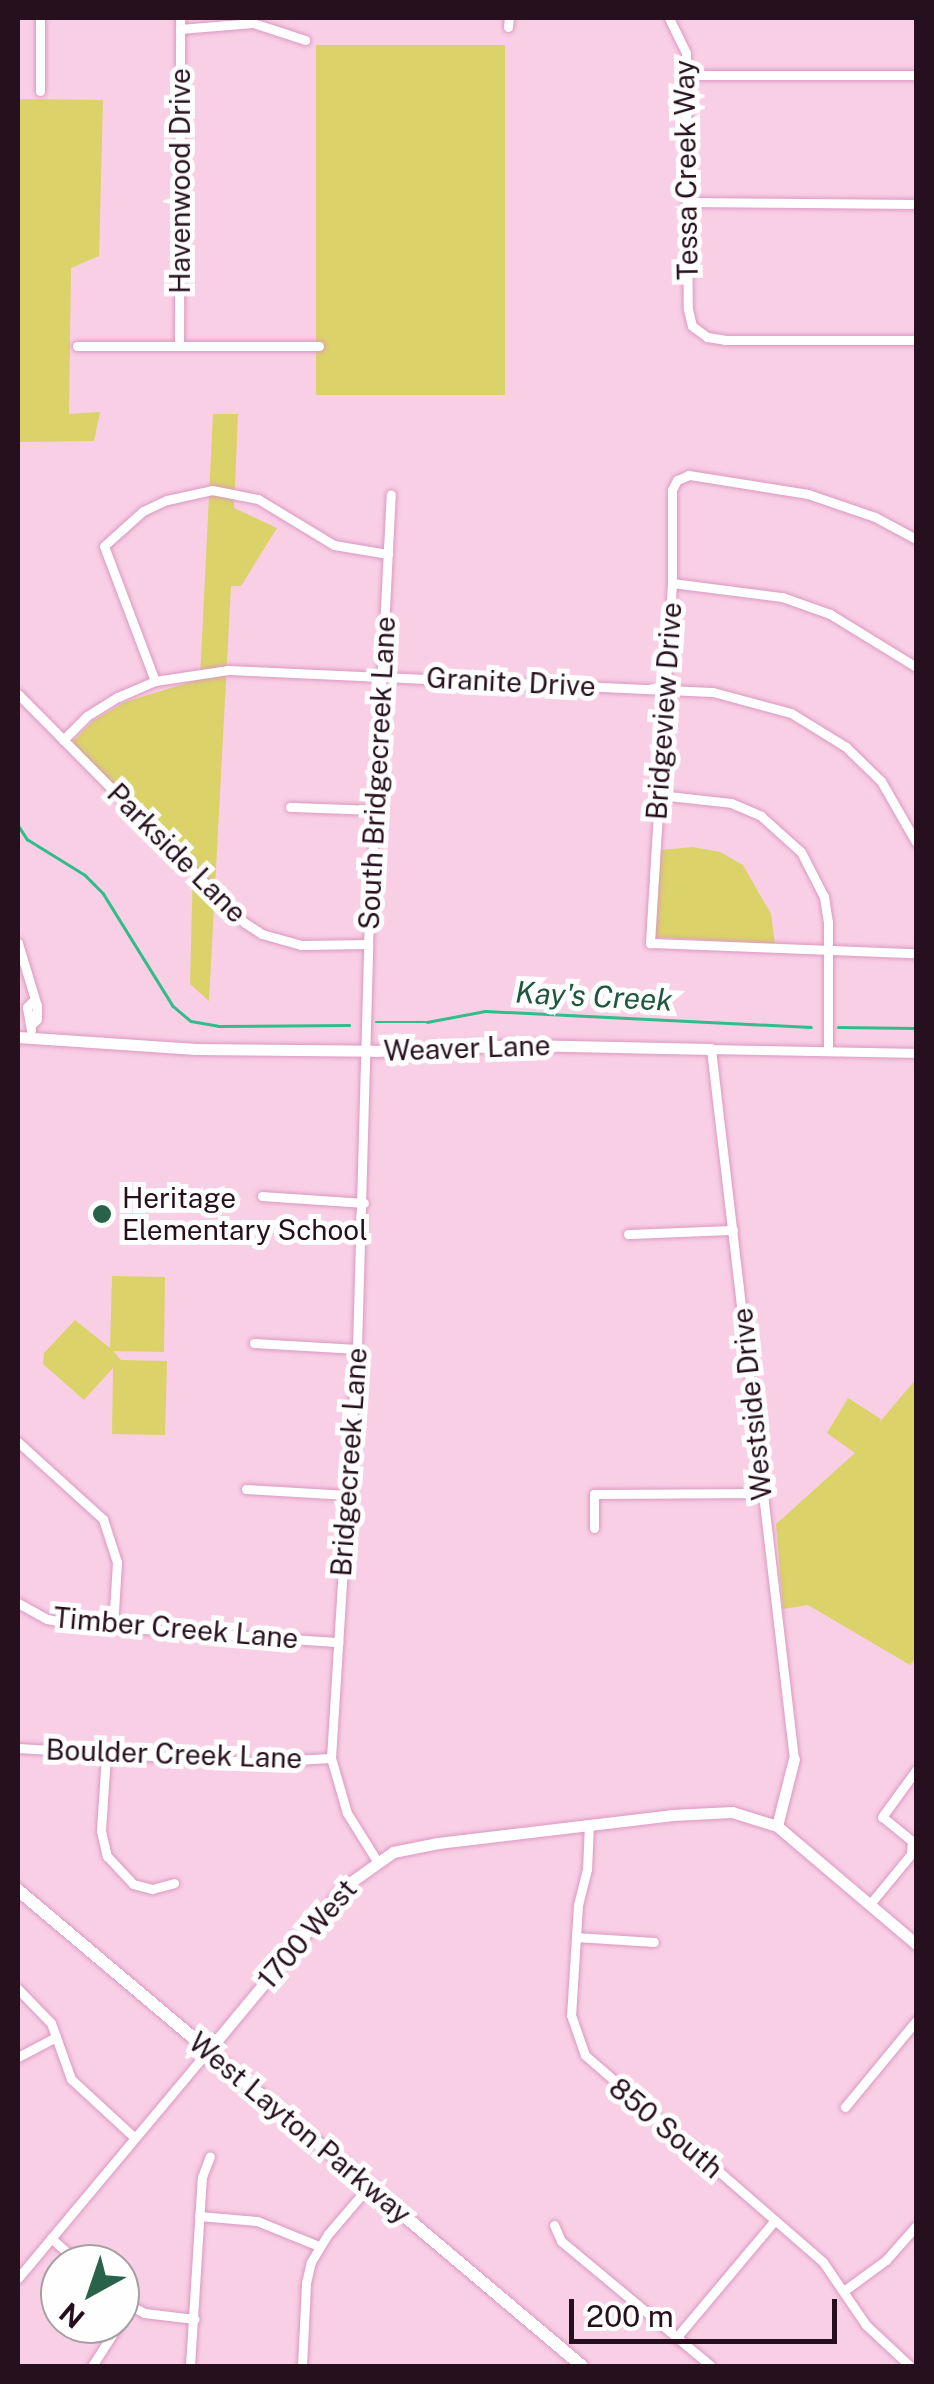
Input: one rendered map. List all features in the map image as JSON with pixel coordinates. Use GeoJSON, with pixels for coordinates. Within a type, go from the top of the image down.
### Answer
{"type":"FeatureCollection","features":[{"type":"Feature","properties":{"kind":"main road","name":"West Layton Parkway"},"geometry":{"type":"LineString","coordinates":[[18,1890],[582,2366]]}},
{"type":"Feature","properties":{"kind":"street"},"geometry":{"type":"LineString","coordinates":[[40,18],[40,91]]}},
{"type":"Feature","properties":{"kind":"street","name":"Tessa Creek Way"},"geometry":{"type":"LineString","coordinates":[[670,18],[680,35],[686,74],[688,309],[692,326],[707,336],[725,340],[916,340]]}},
{"type":"Feature","properties":{"kind":"street"},"geometry":{"type":"LineString","coordinates":[[180,23],[253,23],[305,40]]}},
{"type":"Feature","properties":{"kind":"street","name":"Havenwood Drive"},"geometry":{"type":"LineString","coordinates":[[180,23],[180,345]]}},
{"type":"Feature","properties":{"kind":"street"},"geometry":{"type":"LineString","coordinates":[[686,74],[916,75]]}},
{"type":"Feature","properties":{"kind":"street"},"geometry":{"type":"LineString","coordinates":[[688,202],[916,204]]}},
{"type":"Feature","properties":{"kind":"street"},"geometry":{"type":"LineString","coordinates":[[77,346],[319,346]]}},
{"type":"Feature","properties":{"kind":"street","name":"Bridgeview Drive"},"geometry":{"type":"LineString","coordinates":[[830,952],[650,943],[672,582],[672,490],[677,480],[688,476],[808,494],[875,518],[916,539]]}},
{"type":"Feature","properties":{"kind":"street"},"geometry":{"type":"LineString","coordinates":[[258,498],[264,487]]}},
{"type":"Feature","properties":{"kind":"street"},"geometry":{"type":"LineString","coordinates":[[155,681],[104,546],[120,528],[167,500],[212,490],[258,498],[334,545],[388,554]]}},
{"type":"Feature","properties":{"kind":"street","name":"South Bridgecreek Lane"},"geometry":{"type":"LineString","coordinates":[[364,1051],[391,495]]}},
{"type":"Feature","properties":{"kind":"street"},"geometry":{"type":"LineString","coordinates":[[672,582],[782,597],[830,614],[916,667]]}},
{"type":"Feature","properties":{"kind":"street","name":"Granite Drive"},"geometry":{"type":"LineString","coordinates":[[63,740],[87,716],[155,681],[228,670],[665,689],[755,700],[820,728],[881,781],[916,842]]}},
{"type":"Feature","properties":{"kind":"street","name":"Parkside Lane"},"geometry":{"type":"LineString","coordinates":[[18,694],[245,923],[262,934],[301,944],[368,944]]}},
{"type":"Feature","properties":{"kind":"street"},"geometry":{"type":"LineString","coordinates":[[659,796],[730,803],[782,832],[814,873],[824,897],[830,952],[828,1051]]}},
{"type":"Feature","properties":{"kind":"street"},"geometry":{"type":"LineString","coordinates":[[290,806],[376,810]]}},
{"type":"Feature","properties":{"kind":"street"},"geometry":{"type":"LineString","coordinates":[[18,942],[30,978],[32,1002],[27,1007],[27,1034]]}},
{"type":"Feature","properties":{"kind":"street"},"geometry":{"type":"LineString","coordinates":[[830,952],[916,953]]}},
{"type":"Feature","properties":{"kind":"street","name":"Weaver Lane"},"geometry":{"type":"LineString","coordinates":[[27,1034],[189,1048],[364,1051],[522,1045],[916,1052]]}},
{"type":"Feature","properties":{"kind":"street","name":"Westside Drive"},"geometry":{"type":"LineString","coordinates":[[711,1048],[794,1759]]}},
{"type":"Feature","properties":{"kind":"street","name":"Bridgecreek Lane"},"geometry":{"type":"LineString","coordinates":[[364,1051],[364,1203],[330,1758],[347,1814],[376,1861]]}},
{"type":"Feature","properties":{"kind":"street"},"geometry":{"type":"LineString","coordinates":[[262,1196],[364,1203]]}},
{"type":"Feature","properties":{"kind":"street"},"geometry":{"type":"LineString","coordinates":[[628,1234],[733,1230]]}},
{"type":"Feature","properties":{"kind":"street"},"geometry":{"type":"LineString","coordinates":[[254,1342],[357,1348]]}},
{"type":"Feature","properties":{"kind":"street"},"geometry":{"type":"LineString","coordinates":[[18,1442],[104,1520],[117,1562],[114,1627]]}},
{"type":"Feature","properties":{"kind":"street"},"geometry":{"type":"LineString","coordinates":[[246,1489],[347,1495]]}},
{"type":"Feature","properties":{"kind":"street"},"geometry":{"type":"LineString","coordinates":[[594,1528],[594,1494],[762,1493]]}},
{"type":"Feature","properties":{"kind":"street","name":"Timber Creek Lane"},"geometry":{"type":"LineString","coordinates":[[18,1602],[47,1619],[338,1642]]}},
{"type":"Feature","properties":{"kind":"street","name":"Boulder Creek Lane"},"geometry":{"type":"LineString","coordinates":[[18,1748],[257,1762],[330,1758]]}},
{"type":"Feature","properties":{"kind":"street"},"geometry":{"type":"LineString","coordinates":[[106,1754],[100,1831],[107,1856],[132,1884],[152,1889],[174,1884]]}},
{"type":"Feature","properties":{"kind":"street"},"geometry":{"type":"LineString","coordinates":[[794,1759],[777,1826],[916,1944]]}},
{"type":"Feature","properties":{"kind":"street"},"geometry":{"type":"LineString","coordinates":[[870,1904],[912,1854],[912,1841],[882,1817],[889,1802],[916,1770]]}},
{"type":"Feature","properties":{"kind":"street","name":"1700 West"},"geometry":{"type":"LineString","coordinates":[[18,2278],[344,1887],[376,1861],[438,1842],[711,1812],[732,1812],[777,1826]]}},
{"type":"Feature","properties":{"kind":"street","name":"850 South"},"geometry":{"type":"LineString","coordinates":[[589,1824],[572,2015],[584,2055],[824,2262],[866,2325],[910,2366]]}},
{"type":"Feature","properties":{"kind":"street"},"geometry":{"type":"LineString","coordinates":[[576,1938],[654,1942]]}},
{"type":"Feature","properties":{"kind":"street"},"geometry":{"type":"LineString","coordinates":[[18,1989],[40,2008],[56,2037],[71,2080],[135,2138]]}},
{"type":"Feature","properties":{"kind":"street"},"geometry":{"type":"LineString","coordinates":[[844,2107],[916,2021]]}},
{"type":"Feature","properties":{"kind":"street"},"geometry":{"type":"LineString","coordinates":[[18,2056],[56,2037]]}},
{"type":"Feature","properties":{"kind":"street"},"geometry":{"type":"LineString","coordinates":[[190,2366],[202,2177],[210,2156]]}},
{"type":"Feature","properties":{"kind":"street"},"geometry":{"type":"LineString","coordinates":[[302,2366],[306,2283],[319,2246],[369,2186]]}},
{"type":"Feature","properties":{"kind":"street"},"geometry":{"type":"LineString","coordinates":[[199,2216],[257,2221],[319,2246]]}},
{"type":"Feature","properties":{"kind":"street"},"geometry":{"type":"LineString","coordinates":[[676,2338],[775,2220]]}},
{"type":"Feature","properties":{"kind":"street"},"geometry":{"type":"LineString","coordinates":[[554,2225],[561,2241],[710,2366]]}},
{"type":"Feature","properties":{"kind":"street"},"geometry":{"type":"LineString","coordinates":[[846,2290],[886,2260],[916,2226]]}},
{"type":"Feature","properties":{"kind":"street"},"geometry":{"type":"LineString","coordinates":[[51,2238],[58,2244]]}},
{"type":"Feature","properties":{"kind":"street"},"geometry":{"type":"LineString","coordinates":[[140,2310],[195,2319]]}},
{"type":"Feature","properties":{"kind":"street"},"geometry":{"type":"LineString","coordinates":[[92,2366],[107,2344]]}},
{"type":"Feature","properties":{"kind":"shaded area"},"geometry":{"type":"Polygon","coordinates":[[[316,45],[505,45],[505,395],[316,395],[316,45]]]}},
{"type":"Feature","properties":{"kind":"shaded area"},"geometry":{"type":"Polygon","coordinates":[[[18,99],[103,100],[99,256],[71,268],[69,414],[100,412],[94,441],[18,442],[18,99]]]}},
{"type":"Feature","properties":{"kind":"shaded area"},"geometry":{"type":"Polygon","coordinates":[[[213,414],[238,414],[234,508],[277,528],[241,586],[231,586],[209,1001],[190,984],[193,865],[72,742],[93,721],[125,702],[200,679],[213,414]]]}},
{"type":"Feature","properties":{"kind":"shaded area"},"geometry":{"type":"Polygon","coordinates":[[[693,847],[720,852],[743,865],[771,914],[775,944],[655,937],[661,850],[693,847]]]}},
{"type":"Feature","properties":{"kind":"shaded area"},"geometry":{"type":"Polygon","coordinates":[[[112,1276],[165,1277],[164,1352],[113,1351],[121,1360],[167,1361],[165,1435],[112,1434],[113,1368],[84,1400],[43,1364],[44,1353],[75,1320],[110,1348],[112,1276]]]}},
{"type":"Feature","properties":{"kind":"shaded area"},"geometry":{"type":"Polygon","coordinates":[[[916,1379],[916,1658],[910,1665],[808,1605],[783,1609],[776,1524],[855,1453],[827,1433],[848,1398],[881,1419],[879,1423],[916,1379]]]}},
{"type":"Feature","properties":{"kind":"waterway","name":"Kay's Creek"},"geometry":{"type":"LineString","coordinates":[[18,825],[27,839],[85,875],[103,893],[173,1006],[191,1021],[218,1026],[349,1025]]}},
{"type":"Feature","properties":{"kind":"waterway","name":"Kay's Creek"},"geometry":{"type":"LineString","coordinates":[[376,1022],[427,1022],[485,1011],[811,1027]]}},
{"type":"Feature","properties":{"kind":"waterway","name":"Kay's Creek"},"geometry":{"type":"LineString","coordinates":[[838,1027],[916,1028]]}},
{"type":"Feature","properties":{"kind":"place","name":"Heritage Elementary School"},"geometry":{"type":"Point","coordinates":[102,1214]}}]}
